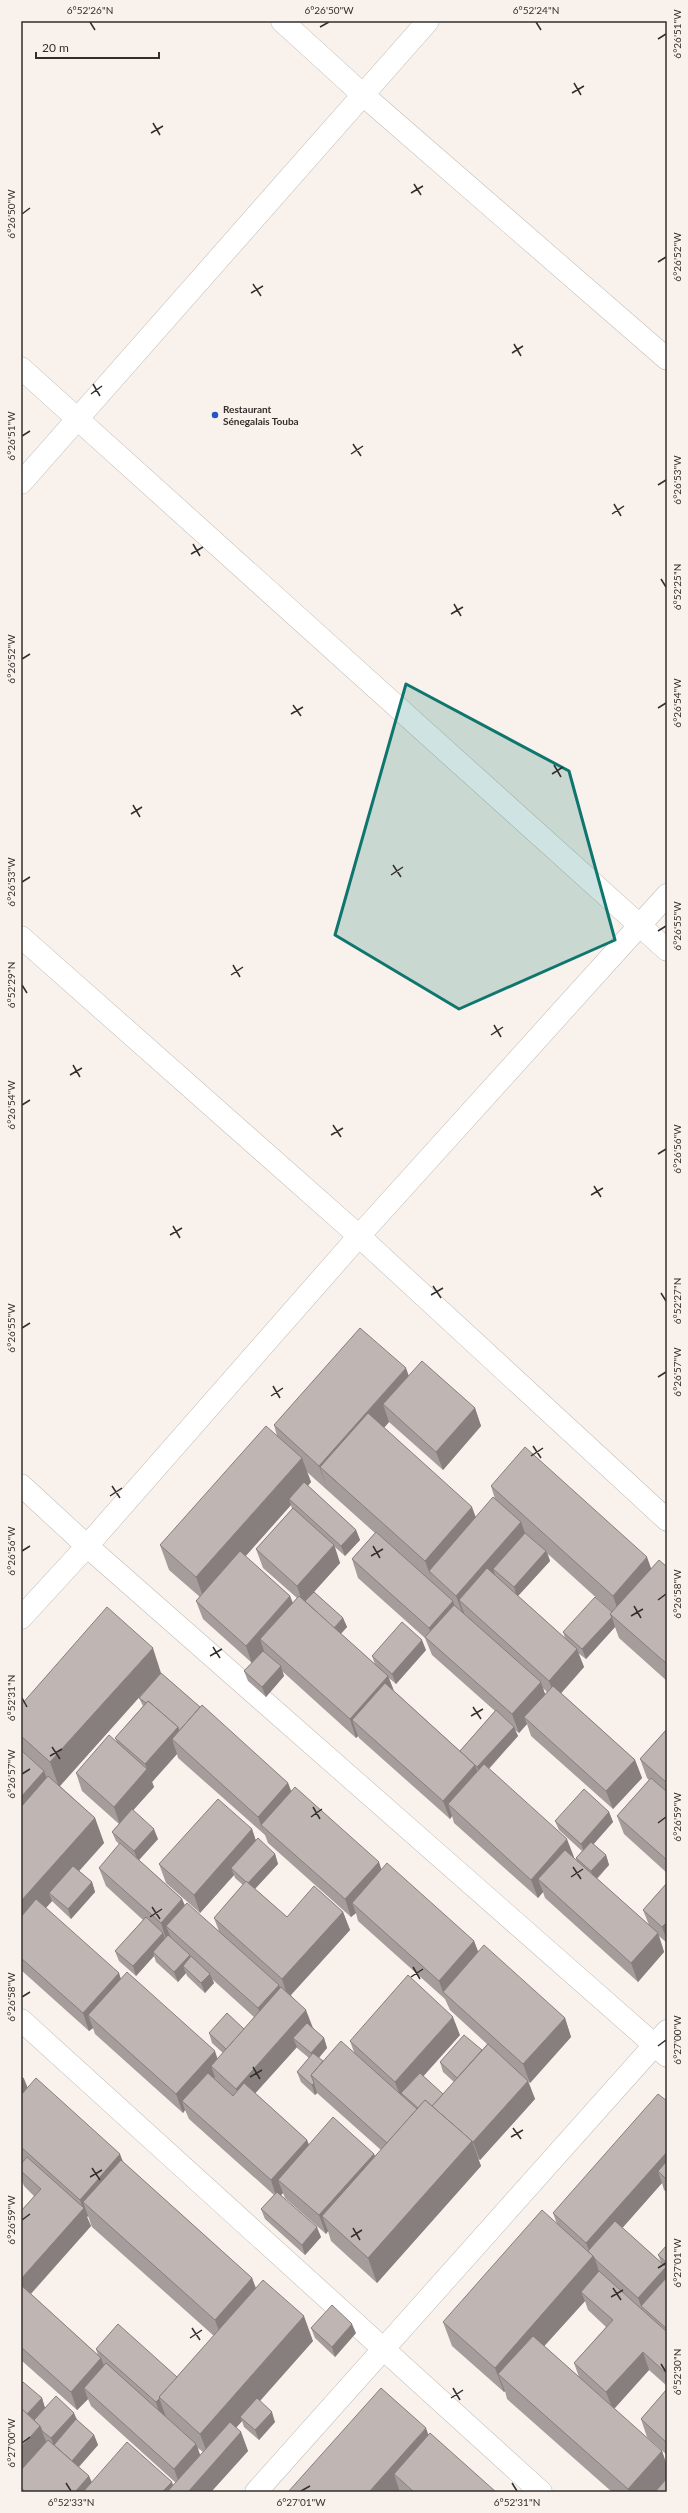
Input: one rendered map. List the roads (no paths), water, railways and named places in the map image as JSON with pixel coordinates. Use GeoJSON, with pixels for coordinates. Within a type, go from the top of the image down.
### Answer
{"type":"FeatureCollection","features":[{"type":"Feature","properties":{"kind":"street"},"geometry":{"type":"LineString","coordinates":[[282,21],[362,94],[667,359]]}},
{"type":"Feature","properties":{"kind":"street"},"geometry":{"type":"LineString","coordinates":[[21,483],[79,419],[362,94],[428,21]]}},
{"type":"Feature","properties":{"kind":"street"},"geometry":{"type":"LineString","coordinates":[[21,368],[667,950]]}},
{"type":"Feature","properties":{"kind":"street"},"geometry":{"type":"LineString","coordinates":[[21,1618],[87,1546],[359,1236],[667,895]]}},
{"type":"Feature","properties":{"kind":"street"},"geometry":{"type":"LineString","coordinates":[[21,937],[359,1236],[667,1520]]}},
{"type":"Feature","properties":{"kind":"street"},"geometry":{"type":"LineString","coordinates":[[21,1485],[87,1546],[663,2044],[384,2348],[256,2492]]}},
{"type":"Feature","properties":{"kind":"street"},"geometry":{"type":"LineString","coordinates":[[21,2020],[541,2492]]}},
{"type":"Feature","properties":{"kind":"place","name":"Restaurant Sénegalais Touba"},"geometry":{"type":"Point","coordinates":[215,415]}}]}
